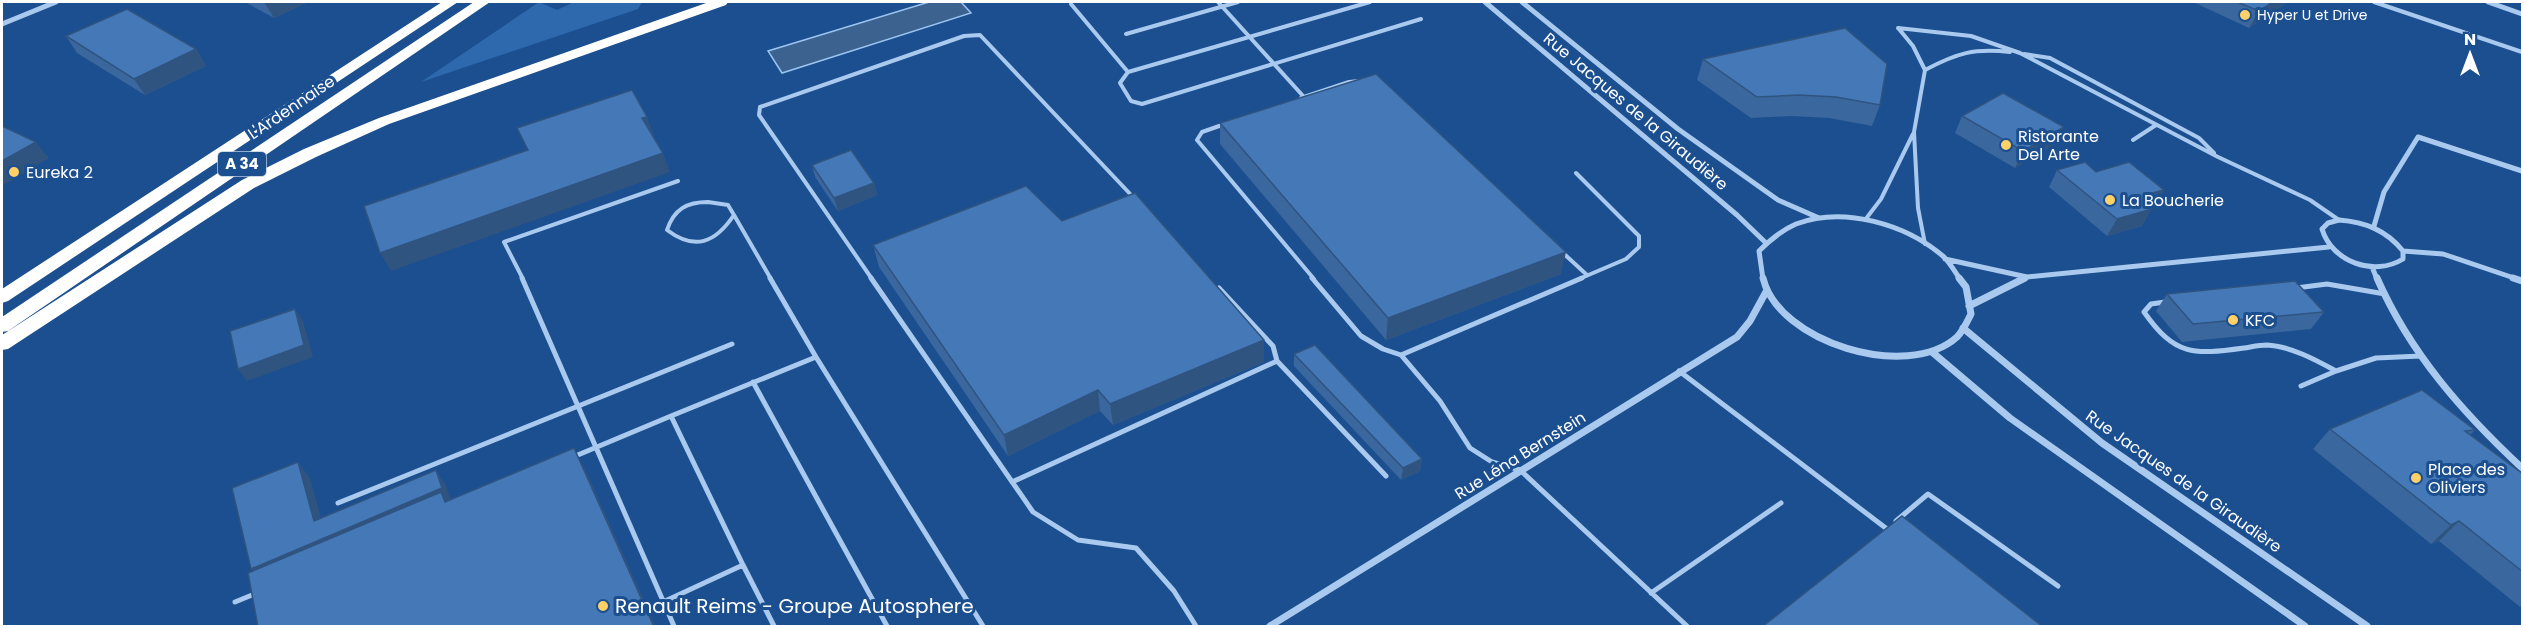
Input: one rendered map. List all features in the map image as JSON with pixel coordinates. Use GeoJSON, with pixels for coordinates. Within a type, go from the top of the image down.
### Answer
{"type":"FeatureCollection","features":[{"type":"Feature","properties":{"kind":"highway","name":"L'Ardennaise"},"geometry":{"type":"LineString","coordinates":[[2,297],[451,2]]}},
{"type":"Feature","properties":{"kind":"highway","name":"L'Ardennaise"},"geometry":{"type":"LineString","coordinates":[[2,326],[483,2]]}},
{"type":"Feature","properties":{"kind":"highway"},"geometry":{"type":"LineString","coordinates":[[2,344],[248,184],[310,153],[384,121],[721,2]]}},
{"type":"Feature","properties":{"kind":"street"},"geometry":{"type":"LineString","coordinates":[[2,24],[57,2]]}},
{"type":"Feature","properties":{"kind":"street","name":"Rue Jacques de la Giraudière"},"geometry":{"type":"LineString","coordinates":[[1485,2],[1737,215],[1766,243]]}},
{"type":"Feature","properties":{"kind":"street","name":"Rue Jacques de la Giraudière"},"geometry":{"type":"LineString","coordinates":[[1522,2],[1678,129],[1778,200],[1820,218]]}},
{"type":"Feature","properties":{"kind":"street"},"geometry":{"type":"LineString","coordinates":[[2488,2],[2523,14]]}},
{"type":"Feature","properties":{"kind":"street"},"geometry":{"type":"LineString","coordinates":[[2374,226],[2384,192],[2418,137],[2523,171]]}},
{"type":"Feature","properties":{"kind":"street"},"geometry":{"type":"LineString","coordinates":[[1820,218],[1881,223],[1925,244],[1945,258],[1966,287],[1971,314],[1957,337],[1932,352],[1890,357],[1850,350],[1807,331],[1776,306],[1762,280],[1759,251],[1777,233],[1803,220],[1820,218]]}},
{"type":"Feature","properties":{"kind":"street"},"geometry":{"type":"LineString","coordinates":[[2339,220],[2356,221],[2374,226],[2397,242],[2403,251],[2403,259],[2397,265],[2386,268],[2372,267],[2349,259],[2330,247],[2323,237],[2322,229],[2328,223],[2339,220]]}},
{"type":"Feature","properties":{"kind":"street"},"geometry":{"type":"LineString","coordinates":[[1945,258],[2026,277],[2330,247]]}},
{"type":"Feature","properties":{"kind":"street"},"geometry":{"type":"LineString","coordinates":[[2403,251],[2443,254],[2523,280]]}},
{"type":"Feature","properties":{"kind":"street"},"geometry":{"type":"LineString","coordinates":[[2372,267],[2398,321],[2433,374],[2488,437],[2523,468]]}},
{"type":"Feature","properties":{"kind":"street"},"geometry":{"type":"LineString","coordinates":[[1969,306],[2026,277]]}},
{"type":"Feature","properties":{"kind":"street","name":"Rue Léna Bernstein"},"geometry":{"type":"LineString","coordinates":[[1270,627],[1737,337],[1750,321],[1767,290]]}},
{"type":"Feature","properties":{"kind":"street","name":"Rue Jacques de la Giraudière"},"geometry":{"type":"LineString","coordinates":[[1963,328],[2102,443],[2367,627]]}},
{"type":"Feature","properties":{"kind":"street"},"geometry":{"type":"LineString","coordinates":[[1932,352],[2010,418],[2305,627]]}},
{"type":"Feature","properties":{"kind":"lane"},"geometry":{"type":"LineString","coordinates":[[1218,2],[1304,97]]}},
{"type":"Feature","properties":{"kind":"lane"},"geometry":{"type":"LineString","coordinates":[[1126,34],[1238,2]]}},
{"type":"Feature","properties":{"kind":"lane"},"geometry":{"type":"LineString","coordinates":[[1370,2],[1128,72],[1120,83],[1131,101],[1142,104],[1421,19]]}},
{"type":"Feature","properties":{"kind":"lane"},"geometry":{"type":"LineString","coordinates":[[2374,2],[2523,52]]}},
{"type":"Feature","properties":{"kind":"lane"},"geometry":{"type":"LineString","coordinates":[[1071,4],[1128,72]]}},
{"type":"Feature","properties":{"kind":"lane"},"geometry":{"type":"LineString","coordinates":[[1925,244],[1918,208],[1914,132],[1925,70],[1913,46],[1898,28],[1971,36],[2020,53],[2218,157],[2310,200],[2339,220]]}},
{"type":"Feature","properties":{"kind":"lane"},"geometry":{"type":"LineString","coordinates":[[1135,200],[980,35],[964,36],[760,108],[759,115],[1033,512],[1078,540],[1136,548],[1174,591],[1196,627]]}},
{"type":"Feature","properties":{"kind":"lane"},"geometry":{"type":"LineString","coordinates":[[1925,70],[1957,52],[1982,49],[2050,58],[2199,138],[2218,157]]}},
{"type":"Feature","properties":{"kind":"lane"},"geometry":{"type":"LineString","coordinates":[[1292,101],[1349,82],[1368,81]]}},
{"type":"Feature","properties":{"kind":"lane"},"geometry":{"type":"LineString","coordinates":[[1236,120],[1202,132],[1197,140],[1361,336],[1383,349],[1401,355],[1440,401],[1470,448],[1492,462],[1520,470],[1687,627]]}},
{"type":"Feature","properties":{"kind":"lane"},"geometry":{"type":"LineString","coordinates":[[2133,140],[2156,125]]}},
{"type":"Feature","properties":{"kind":"lane"},"geometry":{"type":"LineString","coordinates":[[1865,220],[1881,199],[1914,132]]}},
{"type":"Feature","properties":{"kind":"lane"},"geometry":{"type":"LineString","coordinates":[[1401,355],[1626,259],[1639,248],[1639,236],[1576,173]]}},
{"type":"Feature","properties":{"kind":"lane"},"geometry":{"type":"LineString","coordinates":[[674,627],[526,285],[504,242],[678,181]]}},
{"type":"Feature","properties":{"kind":"lane"},"geometry":{"type":"LineString","coordinates":[[734,215],[727,228],[715,238],[700,242],[678,240],[667,230],[669,218],[676,210],[692,203],[710,201],[728,205],[734,215],[816,357],[983,627]]}},
{"type":"Feature","properties":{"kind":"lane"},"geometry":{"type":"LineString","coordinates":[[1554,244],[1587,275]]}},
{"type":"Feature","properties":{"kind":"lane"},"geometry":{"type":"LineString","coordinates":[[2291,288],[2326,284],[2385,294]]}},
{"type":"Feature","properties":{"kind":"lane"},"geometry":{"type":"LineString","coordinates":[[1216,286],[1273,346],[1277,361],[1386,476]]}},
{"type":"Feature","properties":{"kind":"lane"},"geometry":{"type":"LineString","coordinates":[[2174,301],[2151,304],[2144,312],[2152,326],[2168,342],[2179,349],[2192,353],[2268,345],[2323,364],[2336,372]]}},
{"type":"Feature","properties":{"kind":"lane"},"geometry":{"type":"LineString","coordinates":[[338,503],[732,344]]}},
{"type":"Feature","properties":{"kind":"lane"},"geometry":{"type":"LineString","coordinates":[[2301,386],[2376,358],[2421,356]]}},
{"type":"Feature","properties":{"kind":"lane"},"geometry":{"type":"LineString","coordinates":[[563,461],[816,357]]}},
{"type":"Feature","properties":{"kind":"lane"},"geometry":{"type":"LineString","coordinates":[[1012,482],[1277,361]]}},
{"type":"Feature","properties":{"kind":"lane"},"geometry":{"type":"LineString","coordinates":[[1679,371],[1887,529]]}},
{"type":"Feature","properties":{"kind":"lane"},"geometry":{"type":"LineString","coordinates":[[753,382],[887,627]]}},
{"type":"Feature","properties":{"kind":"lane"},"geometry":{"type":"LineString","coordinates":[[671,416],[774,627]]}},
{"type":"Feature","properties":{"kind":"lane"},"geometry":{"type":"LineString","coordinates":[[1878,536],[1928,494],[2058,586]]}},
{"type":"Feature","properties":{"kind":"lane"},"geometry":{"type":"LineString","coordinates":[[1651,593],[1780,503]]}},
{"type":"Feature","properties":{"kind":"lane"},"geometry":{"type":"LineString","coordinates":[[663,602],[743,565]]}},
{"type":"Feature","properties":{"kind":"lane"},"geometry":{"type":"LineString","coordinates":[[235,602],[268,588]]}},
{"type":"Feature","properties":{"kind":"shaded area"},"geometry":{"type":"Polygon","coordinates":[[[539,2],[557,10],[574,2],[642,2],[638,9],[421,82],[539,2]]]}},
{"type":"Feature","properties":{"kind":"shaded area"},"geometry":{"type":"Polygon","coordinates":[[[929,2],[961,2],[971,13],[782,73],[768,51],[929,2]]]}},
{"type":"Feature","properties":{"kind":"building"},"geometry":{"type":"Polygon","coordinates":[[[2237,2],[2273,2],[2259,11],[2237,2]]]}},
{"type":"Feature","properties":{"kind":"building"},"geometry":{"type":"Polygon","coordinates":[[[127,9],[196,49],[134,79],[66,36],[127,9]]]}},
{"type":"Feature","properties":{"kind":"building"},"geometry":{"type":"Polygon","coordinates":[[[1845,28],[1887,64],[1880,105],[1836,97],[1799,95],[1757,97],[1703,59],[1845,28]]]}},
{"type":"Feature","properties":{"kind":"building"},"geometry":{"type":"Polygon","coordinates":[[[1376,74],[1566,252],[1388,318],[1220,123],[1376,74]]]}},
{"type":"Feature","properties":{"kind":"building"},"geometry":{"type":"Polygon","coordinates":[[[632,90],[647,117],[642,118],[663,153],[380,253],[364,206],[528,150],[517,128],[632,90]]]}},
{"type":"Feature","properties":{"kind":"building"},"geometry":{"type":"Polygon","coordinates":[[[2003,93],[2064,127],[2023,151],[1962,116],[2003,93]]]}},
{"type":"Feature","properties":{"kind":"building"},"geometry":{"type":"Polygon","coordinates":[[[2,126],[36,142],[2,161],[2,126]]]}},
{"type":"Feature","properties":{"kind":"building"},"geometry":{"type":"Polygon","coordinates":[[[851,150],[874,183],[834,198],[812,165],[851,150]]]}},
{"type":"Feature","properties":{"kind":"building"},"geometry":{"type":"Polygon","coordinates":[[[2085,162],[2096,172],[2129,162],[2164,190],[2144,195],[2152,201],[2145,203],[2152,209],[2117,219],[2057,170],[2085,162]]]}},
{"type":"Feature","properties":{"kind":"building"},"geometry":{"type":"Polygon","coordinates":[[[1026,186],[1062,221],[1135,193],[1264,340],[1110,404],[1098,390],[1004,435],[873,245],[1026,186]]]}},
{"type":"Feature","properties":{"kind":"building"},"geometry":{"type":"Polygon","coordinates":[[[2295,281],[2324,312],[2193,324],[2167,294],[2295,281]]]}},
{"type":"Feature","properties":{"kind":"building"},"geometry":{"type":"Polygon","coordinates":[[[295,309],[304,345],[238,369],[230,331],[295,309]]]}},
{"type":"Feature","properties":{"kind":"building"},"geometry":{"type":"Polygon","coordinates":[[[1315,345],[1422,459],[1403,468],[1294,354],[1315,345]]]}},
{"type":"Feature","properties":{"kind":"building"},"geometry":{"type":"Polygon","coordinates":[[[2422,390],[2475,430],[2465,431],[2523,474],[2523,572],[2459,521],[2451,525],[2330,429],[2422,390]]]}},
{"type":"Feature","properties":{"kind":"building"},"geometry":{"type":"Polygon","coordinates":[[[574,448],[654,627],[258,627],[248,573],[441,492],[445,502],[574,448]]]}},
{"type":"Feature","properties":{"kind":"building"},"geometry":{"type":"Polygon","coordinates":[[[298,462],[314,521],[436,470],[442,488],[251,569],[232,488],[298,462]]]}},
{"type":"Feature","properties":{"kind":"building"},"geometry":{"type":"Polygon","coordinates":[[[1902,516],[2043,627],[1762,627],[1902,516]]]}},
{"type":"Feature","properties":{"kind":"place","name":"Hyper U et Drive"},"geometry":{"type":"Point","coordinates":[2245,15]}},
{"type":"Feature","properties":{"kind":"place","name":"Ristorante Del Arte"},"geometry":{"type":"Point","coordinates":[2006,145]}},
{"type":"Feature","properties":{"kind":"place","name":"Eureka 2"},"geometry":{"type":"Point","coordinates":[14,172]}},
{"type":"Feature","properties":{"kind":"place","name":"La Boucherie"},"geometry":{"type":"Point","coordinates":[2110,200]}},
{"type":"Feature","properties":{"kind":"place","name":"KFC"},"geometry":{"type":"Point","coordinates":[2233,320]}},
{"type":"Feature","properties":{"kind":"place","name":"Place des Oliviers"},"geometry":{"type":"Point","coordinates":[2416,478]}},
{"type":"Feature","properties":{"kind":"place","name":"Renault Reims - Groupe Autosphere"},"geometry":{"type":"Point","coordinates":[603,606]}}]}
